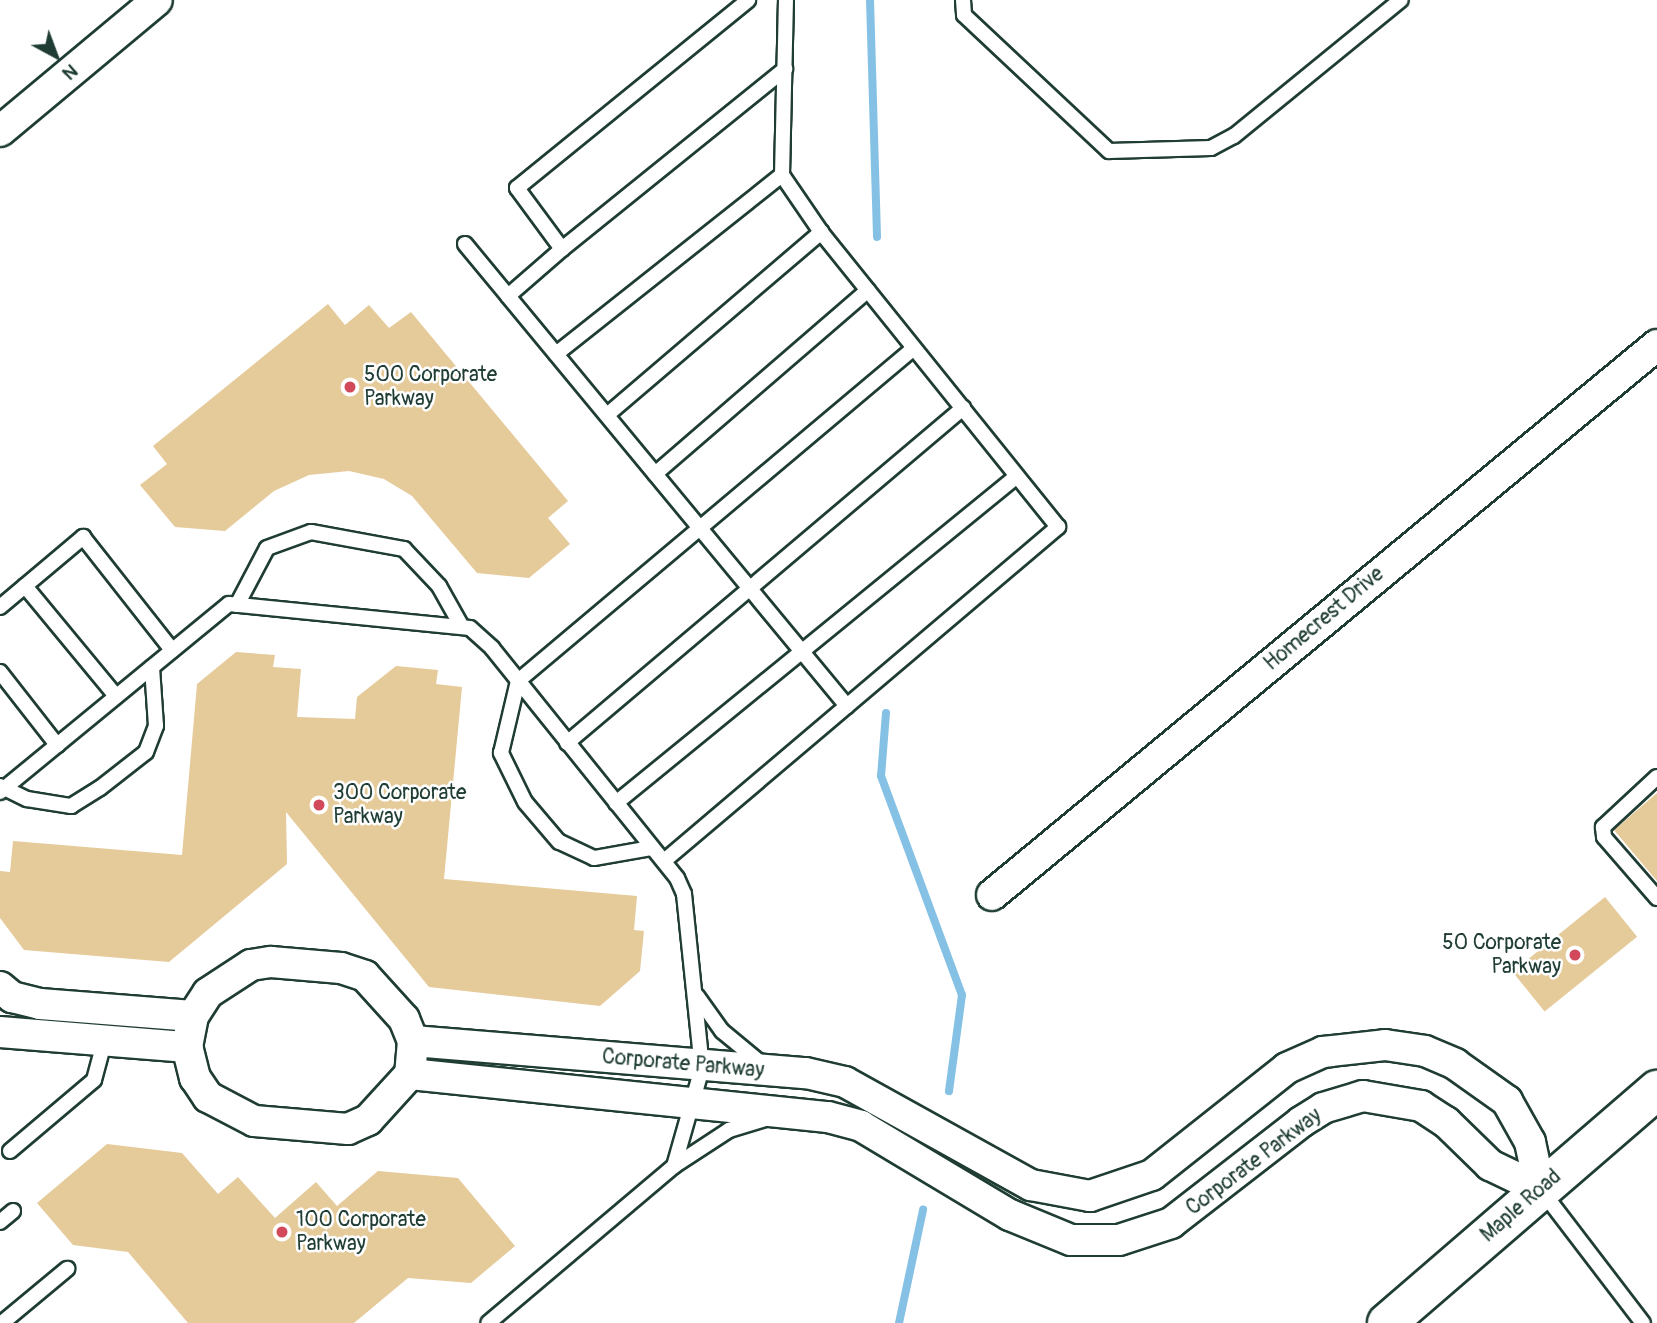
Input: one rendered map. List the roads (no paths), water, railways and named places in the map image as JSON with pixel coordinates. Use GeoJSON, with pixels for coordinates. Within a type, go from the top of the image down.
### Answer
{"type":"FeatureCollection","features":[{"type":"Feature","properties":{"kind":"main road","name":"Maple Road"},"geometry":{"type":"LineString","coordinates":[[1387,1323],[1657,1090]]}},
{"type":"Feature","properties":{"kind":"street"},"geometry":{"type":"LineString","coordinates":[[0,131],[158,0]]}},
{"type":"Feature","properties":{"kind":"street","name":"Homecrest Drive"},"geometry":{"type":"LineString","coordinates":[[992,895],[1657,345]]}},
{"type":"Feature","properties":{"kind":"street"},"geometry":{"type":"LineString","coordinates":[[271,961],[341,968],[365,976],[389,998],[413,1041],[410,1074],[392,1100],[368,1120],[348,1129],[254,1121],[208,1097],[195,1077],[187,1047],[193,1016],[208,993],[251,965],[271,961]]}},
{"type":"Feature","properties":{"kind":"street"},"geometry":{"type":"LineString","coordinates":[[0,987],[12,997],[40,1004],[193,1016]]}},
{"type":"Feature","properties":{"kind":"street"},"geometry":{"type":"LineString","coordinates":[[0,1032],[187,1047]]}},
{"type":"Feature","properties":{"kind":"street","name":"Corporate Parkway"},"geometry":{"type":"LineString","coordinates":[[413,1041],[702,1068],[783,1072],[845,1082],[970,1148],[1031,1185],[1062,1194],[1111,1192],[1152,1175],[1287,1068],[1323,1052],[1385,1045],[1425,1051],[1455,1064],[1507,1101],[1530,1142],[1540,1189]]}},
{"type":"Feature","properties":{"kind":"street","name":"Corporate Parkway"},"geometry":{"type":"LineString","coordinates":[[410,1074],[791,1114],[861,1126],[1040,1229],[1071,1240],[1119,1240],[1171,1223],[1301,1122],[1323,1108],[1363,1096],[1421,1106],[1447,1122],[1490,1165],[1540,1189]]}},
{"type":"Feature","properties":{"kind":"street"},"geometry":{"type":"LineString","coordinates":[[949,1178],[970,1148]]}},
{"type":"Feature","properties":{"kind":"lane"},"geometry":{"type":"LineString","coordinates":[[562,249],[517,188],[748,0]]}},
{"type":"Feature","properties":{"kind":"lane"},"geometry":{"type":"LineString","coordinates":[[664,861],[1058,527],[821,232],[782,175],[786,0]]}},
{"type":"Feature","properties":{"kind":"lane"},"geometry":{"type":"LineString","coordinates":[[964,0],[964,15],[1109,150],[1211,148],[1234,136],[1401,0]]}},
{"type":"Feature","properties":{"kind":"lane"},"geometry":{"type":"LineString","coordinates":[[508,296],[562,249],[785,69]]}},
{"type":"Feature","properties":{"kind":"lane"},"geometry":{"type":"LineString","coordinates":[[556,354],[782,175]]}},
{"type":"Feature","properties":{"kind":"lane"},"geometry":{"type":"LineString","coordinates":[[607,415],[821,232]]}},
{"type":"Feature","properties":{"kind":"lane"},"geometry":{"type":"LineString","coordinates":[[465,244],[847,706]]}},
{"type":"Feature","properties":{"kind":"lane"},"geometry":{"type":"LineString","coordinates":[[655,474],[868,290]]}},
{"type":"Feature","properties":{"kind":"lane"},"geometry":{"type":"LineString","coordinates":[[651,848],[594,858],[559,842],[525,802],[502,753],[518,681],[702,530],[914,348]]}},
{"type":"Feature","properties":{"kind":"lane"},"geometry":{"type":"LineString","coordinates":[[567,743],[963,408]]}},
{"type":"Feature","properties":{"kind":"lane"},"geometry":{"type":"LineString","coordinates":[[616,803],[1017,476]]}},
{"type":"Feature","properties":{"kind":"lane"},"geometry":{"type":"LineString","coordinates":[[237,605],[267,548],[311,533],[404,550],[439,586],[462,627],[492,648],[664,861],[684,894],[702,1068],[694,1104],[674,1166]]}},
{"type":"Feature","properties":{"kind":"lane"},"geometry":{"type":"LineString","coordinates":[[0,607],[83,537],[172,650]]}},
{"type":"Feature","properties":{"kind":"lane"},"geometry":{"type":"LineString","coordinates":[[25,586],[116,696]]}},
{"type":"Feature","properties":{"kind":"lane"},"geometry":{"type":"LineString","coordinates":[[1,789],[229,604],[462,627]]}},
{"type":"Feature","properties":{"kind":"lane"},"geometry":{"type":"LineString","coordinates":[[1,789],[71,806],[146,752],[156,726],[152,667]]}},
{"type":"Feature","properties":{"kind":"lane"},"geometry":{"type":"LineString","coordinates":[[0,672],[57,745]]}},
{"type":"Feature","properties":{"kind":"lane"},"geometry":{"type":"LineString","coordinates":[[1657,778],[1603,827],[1604,837],[1657,898]]}},
{"type":"Feature","properties":{"kind":"lane"},"geometry":{"type":"LineString","coordinates":[[694,990],[722,1031],[761,1063],[783,1072]]}},
{"type":"Feature","properties":{"kind":"lane"},"geometry":{"type":"LineString","coordinates":[[10,1151],[94,1080],[105,1041],[107,1010]]}},
{"type":"Feature","properties":{"kind":"lane"},"geometry":{"type":"LineString","coordinates":[[488,1323],[674,1166],[729,1130],[791,1114]]}},
{"type":"Feature","properties":{"kind":"lane"},"geometry":{"type":"LineString","coordinates":[[1540,1189],[1643,1323]]}},
{"type":"Feature","properties":{"kind":"lane"},"geometry":{"type":"LineString","coordinates":[[0,1222],[13,1211]]}},
{"type":"Feature","properties":{"kind":"lane"},"geometry":{"type":"LineString","coordinates":[[2,1323],[66,1269]]}},
{"type":"Feature","properties":{"kind":"waterway"},"geometry":{"type":"LineString","coordinates":[[870,0],[877,237]]}},
{"type":"Feature","properties":{"kind":"waterway"},"geometry":{"type":"LineString","coordinates":[[886,713],[881,776],[962,995],[949,1091]]}},
{"type":"Feature","properties":{"kind":"waterway"},"geometry":{"type":"LineString","coordinates":[[899,1323],[923,1210]]}},
{"type":"Feature","properties":{"kind":"place","name":"500 Corporate Parkway"},"geometry":{"type":"Point","coordinates":[350,387]}},
{"type":"Feature","properties":{"kind":"place","name":"300 Corporate Parkway"},"geometry":{"type":"Point","coordinates":[319,805]}},
{"type":"Feature","properties":{"kind":"place","name":"50 Corporate Parkway"},"geometry":{"type":"Point","coordinates":[1575,955]}},
{"type":"Feature","properties":{"kind":"place","name":"100 Corporate Parkway"},"geometry":{"type":"Point","coordinates":[282,1232]}}]}
